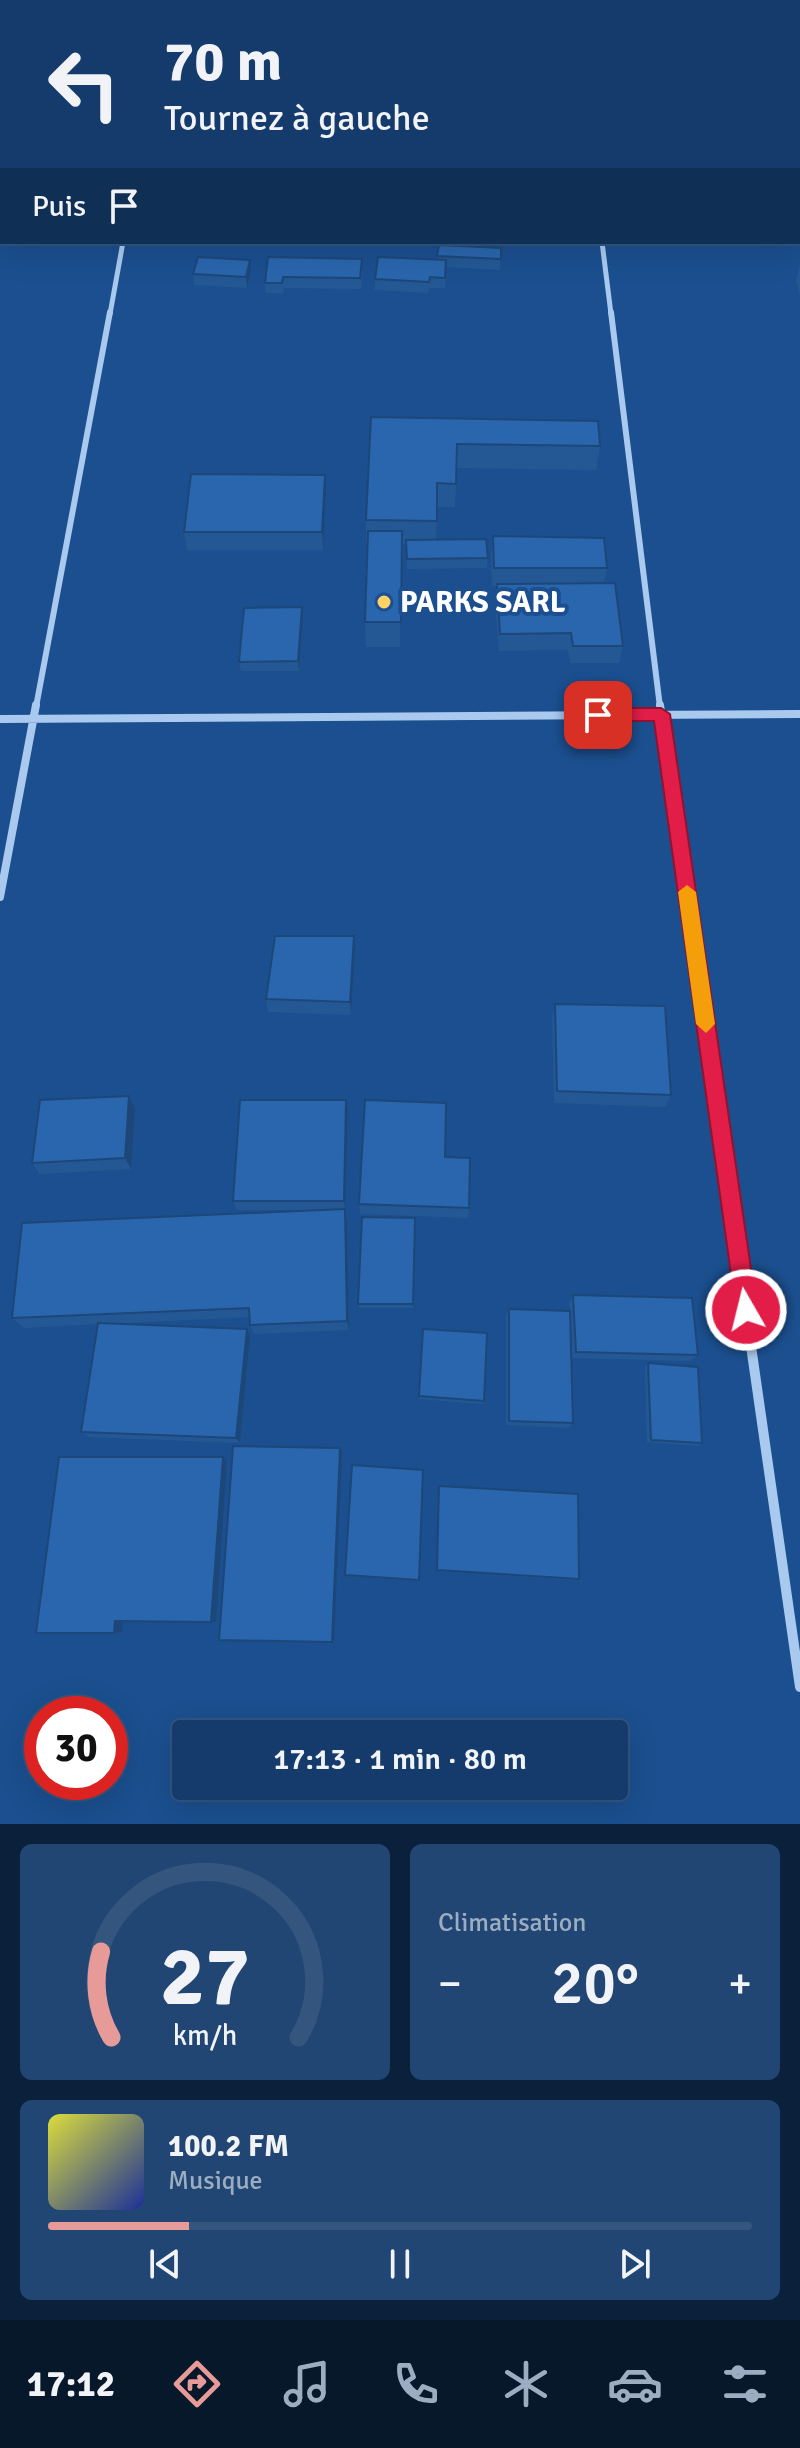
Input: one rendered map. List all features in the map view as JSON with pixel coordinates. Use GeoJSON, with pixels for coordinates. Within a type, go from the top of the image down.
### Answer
{"type":"FeatureCollection","features":[{"type":"Feature","properties":{"kind":"street"},"geometry":{"type":"LineString","coordinates":[[0,897],[123,244]]}},
{"type":"Feature","properties":{"kind":"street"},"geometry":{"type":"LineString","coordinates":[[602,244],[661,714],[800,1687]]}},
{"type":"Feature","properties":{"kind":"street"},"geometry":{"type":"LineString","coordinates":[[0,719],[800,714]]}},
{"type":"Feature","properties":{"kind":"building"},"geometry":{"type":"Polygon","coordinates":[[[439,245],[501,248],[501,259],[437,256],[439,245]]]}},
{"type":"Feature","properties":{"kind":"building"},"geometry":{"type":"Polygon","coordinates":[[[198,257],[250,260],[246,277],[193,274],[198,257]]]}},
{"type":"Feature","properties":{"kind":"building"},"geometry":{"type":"Polygon","coordinates":[[[268,257],[362,259],[360,278],[283,277],[282,283],[265,283],[268,257]]]}},
{"type":"Feature","properties":{"kind":"building"},"geometry":{"type":"Polygon","coordinates":[[[378,257],[446,260],[445,278],[430,277],[429,282],[375,279],[378,257]]]}},
{"type":"Feature","properties":{"kind":"building"},"geometry":{"type":"Polygon","coordinates":[[[371,417],[598,421],[600,446],[457,444],[456,484],[437,483],[437,521],[366,520],[371,417]]]}},
{"type":"Feature","properties":{"kind":"building"},"geometry":{"type":"Polygon","coordinates":[[[191,474],[325,475],[322,532],[184,532],[191,474]]]}},
{"type":"Feature","properties":{"kind":"building","name":"PARKS SARL"},"geometry":{"type":"Polygon","coordinates":[[[368,531],[402,531],[401,622],[365,622],[368,531]]]}},
{"type":"Feature","properties":{"kind":"building"},"geometry":{"type":"Polygon","coordinates":[[[493,536],[604,538],[607,568],[494,568],[493,536]]]}},
{"type":"Feature","properties":{"kind":"building"},"geometry":{"type":"Polygon","coordinates":[[[486,539],[488,558],[407,559],[406,540],[486,539]]]}},
{"type":"Feature","properties":{"kind":"building"},"geometry":{"type":"Polygon","coordinates":[[[615,583],[623,646],[573,646],[571,633],[500,634],[497,584],[615,583]]]}},
{"type":"Feature","properties":{"kind":"building"},"geometry":{"type":"Polygon","coordinates":[[[302,607],[298,661],[239,662],[244,608],[302,607]]]}},
{"type":"Feature","properties":{"kind":"building"},"geometry":{"type":"Polygon","coordinates":[[[275,936],[354,936],[350,1002],[266,999],[275,936]]]}},
{"type":"Feature","properties":{"kind":"building"},"geometry":{"type":"Polygon","coordinates":[[[555,1004],[665,1006],[671,1095],[557,1091],[555,1004]]]}},
{"type":"Feature","properties":{"kind":"building"},"geometry":{"type":"Polygon","coordinates":[[[129,1096],[125,1158],[32,1163],[40,1100],[129,1096]]]}},
{"type":"Feature","properties":{"kind":"building"},"geometry":{"type":"Polygon","coordinates":[[[240,1100],[346,1100],[344,1201],[233,1201],[240,1100]]]}},
{"type":"Feature","properties":{"kind":"building"},"geometry":{"type":"Polygon","coordinates":[[[365,1100],[446,1103],[445,1157],[470,1158],[469,1208],[359,1204],[365,1100]]]}},
{"type":"Feature","properties":{"kind":"building"},"geometry":{"type":"Polygon","coordinates":[[[345,1209],[347,1321],[250,1325],[249,1308],[12,1318],[22,1223],[345,1209]]]}},
{"type":"Feature","properties":{"kind":"building"},"geometry":{"type":"Polygon","coordinates":[[[362,1217],[415,1218],[413,1304],[358,1304],[362,1217]]]}},
{"type":"Feature","properties":{"kind":"building"},"geometry":{"type":"Polygon","coordinates":[[[573,1295],[692,1298],[698,1355],[576,1352],[573,1295]]]}},
{"type":"Feature","properties":{"kind":"building"},"geometry":{"type":"Polygon","coordinates":[[[509,1309],[570,1311],[573,1423],[509,1421],[509,1309]]]}},
{"type":"Feature","properties":{"kind":"building"},"geometry":{"type":"Polygon","coordinates":[[[98,1323],[247,1329],[236,1438],[81,1432],[98,1323]]]}},
{"type":"Feature","properties":{"kind":"building"},"geometry":{"type":"Polygon","coordinates":[[[423,1329],[487,1333],[484,1401],[419,1396],[423,1329]]]}},
{"type":"Feature","properties":{"kind":"building"},"geometry":{"type":"Polygon","coordinates":[[[648,1363],[698,1367],[702,1443],[651,1440],[648,1363]]]}},
{"type":"Feature","properties":{"kind":"building"},"geometry":{"type":"Polygon","coordinates":[[[233,1446],[340,1448],[332,1642],[219,1640],[233,1446]]]}},
{"type":"Feature","properties":{"kind":"building"},"geometry":{"type":"Polygon","coordinates":[[[59,1457],[223,1457],[211,1622],[115,1621],[114,1633],[36,1633],[59,1457]]]}},
{"type":"Feature","properties":{"kind":"building"},"geometry":{"type":"Polygon","coordinates":[[[352,1465],[423,1470],[419,1580],[345,1575],[352,1465]]]}},
{"type":"Feature","properties":{"kind":"building"},"geometry":{"type":"Polygon","coordinates":[[[439,1486],[578,1494],[579,1579],[437,1570],[439,1486]]]}},
{"type":"Feature","properties":{"kind":"slow traffic"},"geometry":{"type":"LineString","coordinates":[[687,892],[706,1024]]}},
{"type":"Feature","properties":{"kind":"place","name":"PARKS SARL"},"geometry":{"type":"Point","coordinates":[384,602]}},
{"type":"Feature","properties":{"kind":"route"},"geometry":{"type":"LineString","coordinates":[[598,715],[661,714],[746,1310]]}}]}
